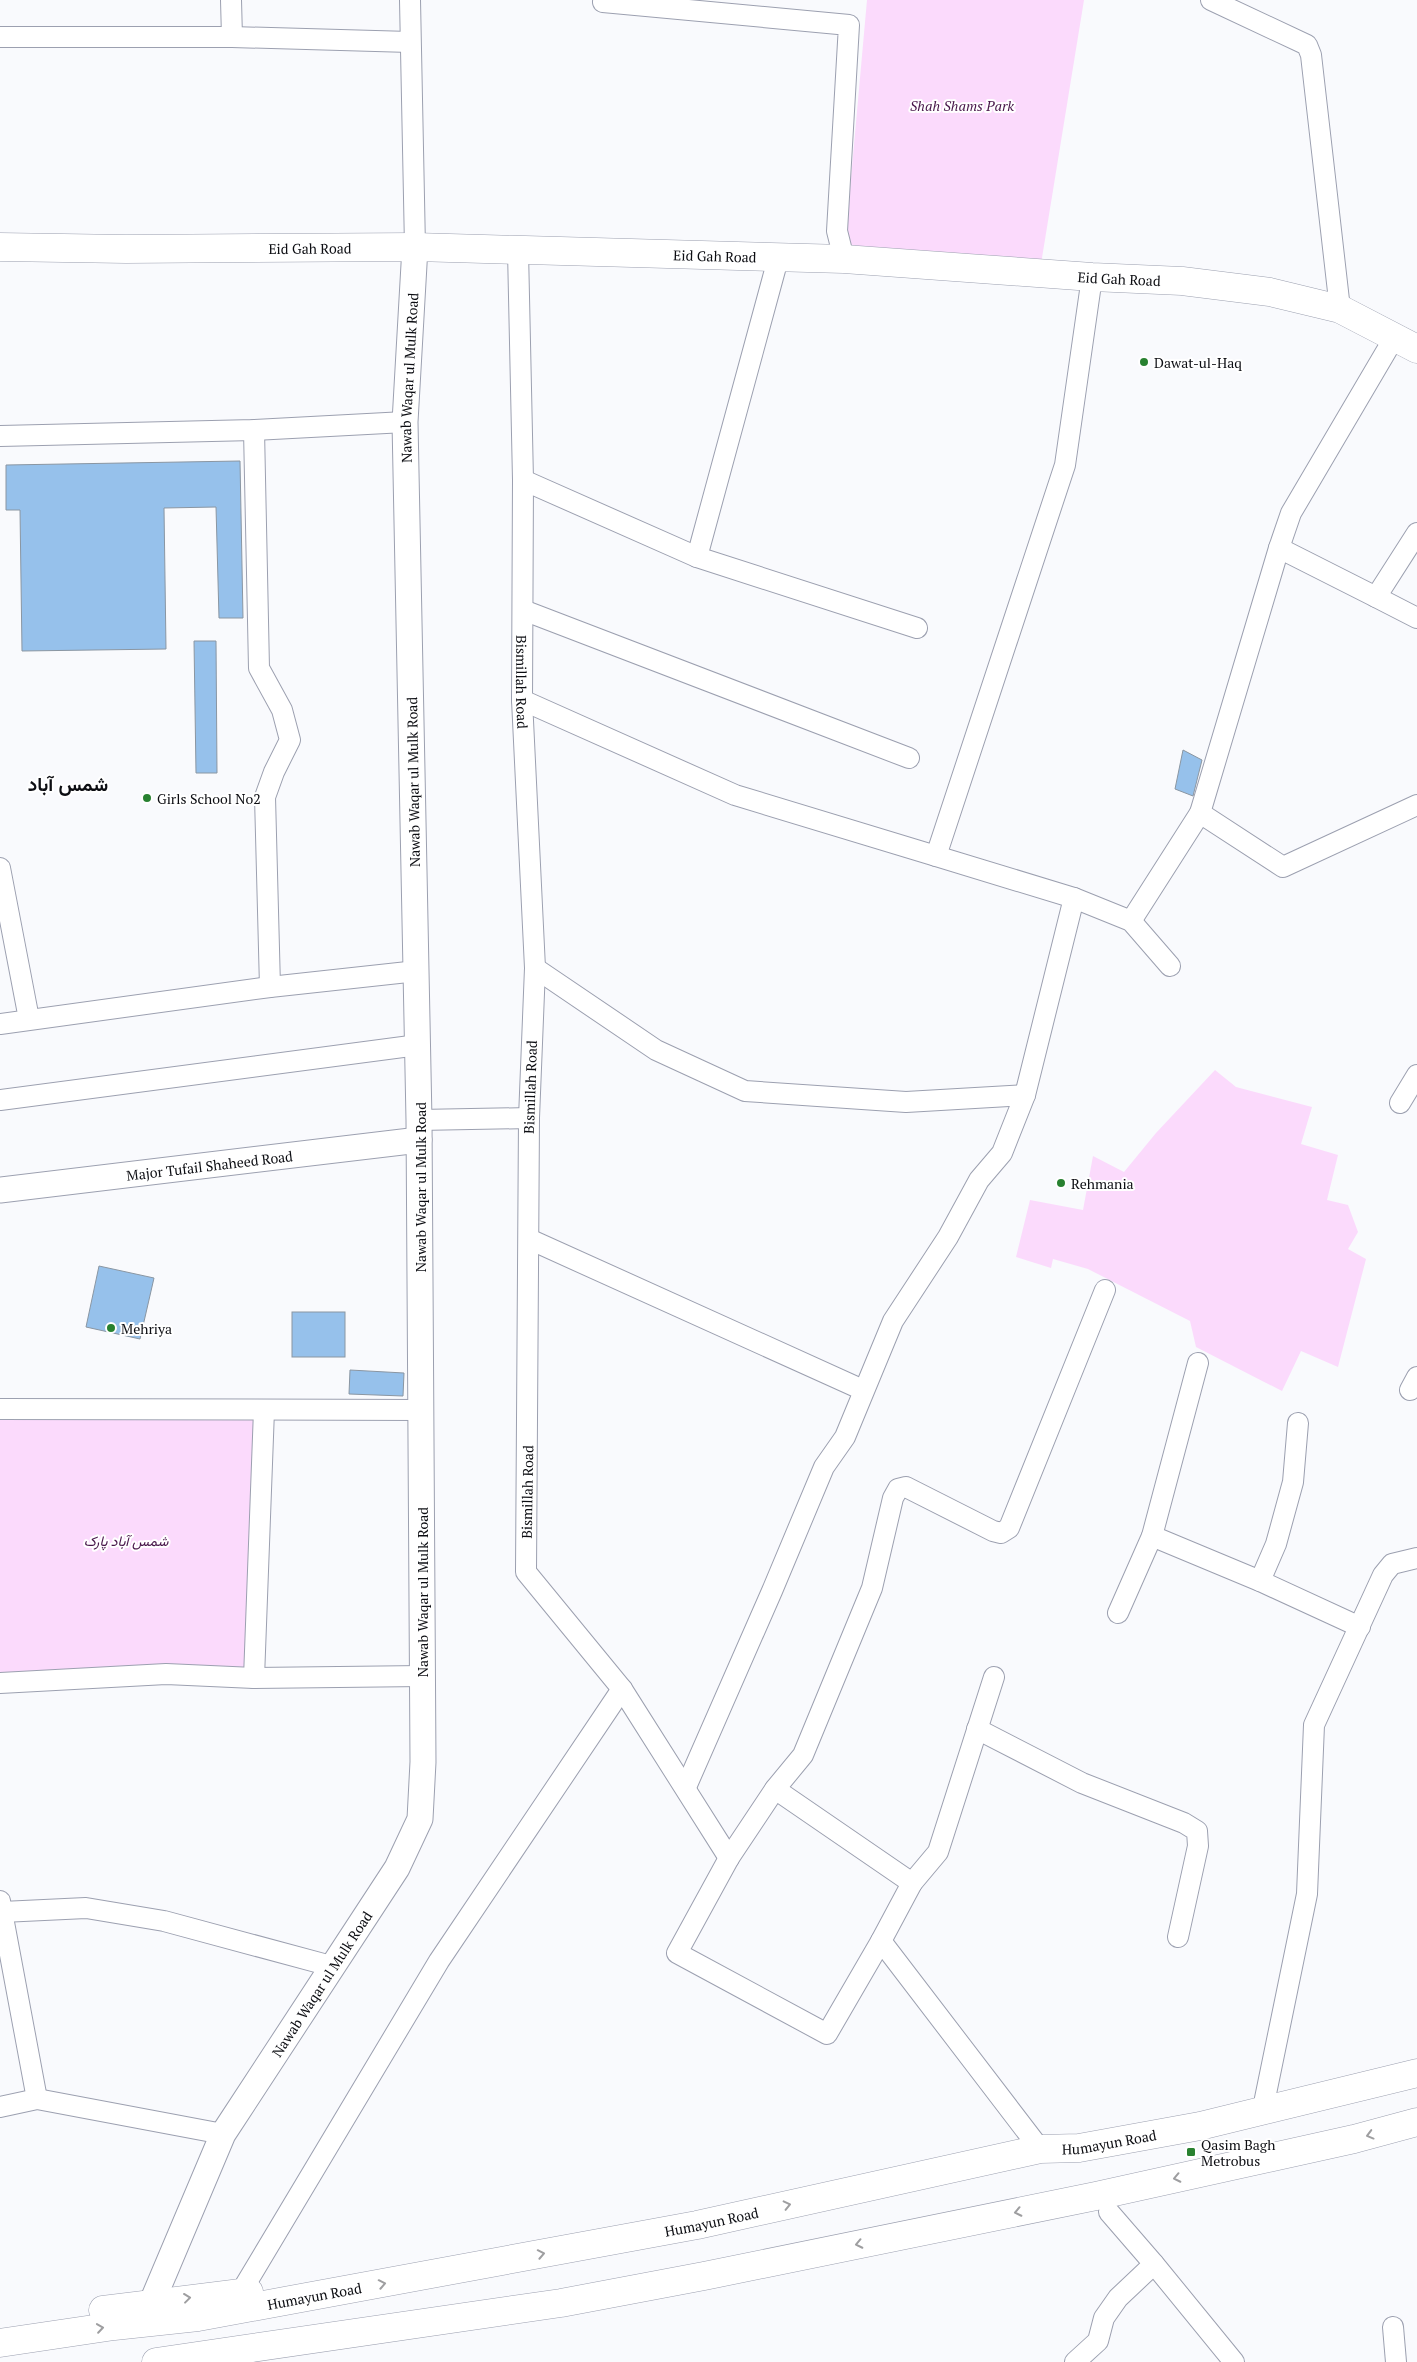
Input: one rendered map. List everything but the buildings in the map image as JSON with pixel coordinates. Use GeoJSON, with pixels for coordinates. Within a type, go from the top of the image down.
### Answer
{"type":"FeatureCollection","features":[{"type":"Feature","properties":{"kind":"main road","name":"Eid Gah Road"},"geometry":{"type":"LineString","coordinates":[[0,247],[126,249],[414,247],[844,260],[1092,277],[1182,281],[1270,292],[1340,309],[1405,344]]}},
{"type":"Feature","properties":{"kind":"main road","name":"Humayun Road"},"geometry":{"type":"LineString","coordinates":[[0,2343],[114,2326],[198,2317],[697,2225],[1040,2149],[1079,2148],[1262,2113],[1417,2073]]}},
{"type":"Feature","properties":{"kind":"main road"},"geometry":{"type":"LineString","coordinates":[[156,2362],[561,2303],[1096,2196],[1354,2139],[1417,2122]]}},
{"type":"Feature","properties":{"kind":"main road"},"geometry":{"type":"LineString","coordinates":[[0,2326],[152,2302],[241,2292],[335,2293]]}},
{"type":"Feature","properties":{"kind":"street"},"geometry":{"type":"LineString","coordinates":[[231,0],[232,37]]}},
{"type":"Feature","properties":{"kind":"street","name":"Nawab Waqar ul Mulk Road"},"geometry":{"type":"LineString","coordinates":[[152,2302],[223,2134],[331,1966],[397,1868],[420,1819],[423,1762],[423,1676],[419,1130],[405,422],[414,247],[410,0]]}},
{"type":"Feature","properties":{"kind":"street"},"geometry":{"type":"LineString","coordinates":[[604,0],[603,2],[849,25],[837,231],[844,260]]}},
{"type":"Feature","properties":{"kind":"street"},"geometry":{"type":"LineString","coordinates":[[1211,0],[1307,45],[1312,55],[1340,309]]}},
{"type":"Feature","properties":{"kind":"street"},"geometry":{"type":"LineString","coordinates":[[0,37],[232,37],[410,42]]}},
{"type":"Feature","properties":{"kind":"street","name":"Bismillah Road"},"geometry":{"type":"LineString","coordinates":[[518,250],[523,480],[522,700],[535,968],[529,1118],[526,1572],[622,1690],[729,1858]]}},
{"type":"Feature","properties":{"kind":"street"},"geometry":{"type":"LineString","coordinates":[[697,557],[778,259]]}},
{"type":"Feature","properties":{"kind":"street"},"geometry":{"type":"LineString","coordinates":[[936,856],[1065,465],[1092,277]]}},
{"type":"Feature","properties":{"kind":"street"},"geometry":{"type":"LineString","coordinates":[[1131,921],[1200,813],[1291,513],[1405,344]]}},
{"type":"Feature","properties":{"kind":"street"},"geometry":{"type":"LineString","coordinates":[[0,436],[254,430],[405,422]]}},
{"type":"Feature","properties":{"kind":"street"},"geometry":{"type":"LineString","coordinates":[[254,430],[259,668],[282,710],[290,740],[274,772],[265,797],[270,987]]}},
{"type":"Feature","properties":{"kind":"street"},"geometry":{"type":"LineString","coordinates":[[523,480],[697,557],[917,628]]}},
{"type":"Feature","properties":{"kind":"street"},"geometry":{"type":"LineString","coordinates":[[1376,597],[1417,534]]}},
{"type":"Feature","properties":{"kind":"street"},"geometry":{"type":"LineString","coordinates":[[1279,548],[1417,618]]}},
{"type":"Feature","properties":{"kind":"street"},"geometry":{"type":"LineString","coordinates":[[523,610],[909,758]]}},
{"type":"Feature","properties":{"kind":"street"},"geometry":{"type":"LineString","coordinates":[[522,700],[735,795],[1074,898],[1131,921],[1170,966]]}},
{"type":"Feature","properties":{"kind":"street"},"geometry":{"type":"LineString","coordinates":[[1200,813],[1283,867],[1417,805]]}},
{"type":"Feature","properties":{"kind":"street"},"geometry":{"type":"LineString","coordinates":[[0,868],[29,1019]]}},
{"type":"Feature","properties":{"kind":"street"},"geometry":{"type":"LineString","coordinates":[[686,1788],[824,1467],[845,1437],[893,1321],[948,1237],[980,1180],[1002,1153],[1025,1095],[1074,898]]}},
{"type":"Feature","properties":{"kind":"street"},"geometry":{"type":"LineString","coordinates":[[535,968],[656,1050],[745,1091],[906,1102],[1025,1095]]}},
{"type":"Feature","properties":{"kind":"street"},"geometry":{"type":"LineString","coordinates":[[0,1024],[270,987],[416,971]]}},
{"type":"Feature","properties":{"kind":"street"},"geometry":{"type":"LineString","coordinates":[[0,1100],[418,1044]]}},
{"type":"Feature","properties":{"kind":"street"},"geometry":{"type":"LineString","coordinates":[[1400,1103],[1417,1076]]}},
{"type":"Feature","properties":{"kind":"street"},"geometry":{"type":"LineString","coordinates":[[419,1130],[529,1118]]}},
{"type":"Feature","properties":{"kind":"street","name":"Major Tufail Shaheed Road"},"geometry":{"type":"LineString","coordinates":[[0,1190],[419,1130]]}},
{"type":"Feature","properties":{"kind":"street"},"geometry":{"type":"LineString","coordinates":[[529,1239],[864,1390]]}},
{"type":"Feature","properties":{"kind":"street"},"geometry":{"type":"LineString","coordinates":[[994,1677],[938,1852],[912,1883],[827,2034],[677,1954],[729,1858],[775,1789],[802,1755],[872,1588],[893,1498],[898,1489],[906,1488],[993,1531],[1002,1533],[1009,1528],[1105,1290]]}},
{"type":"Feature","properties":{"kind":"street"},"geometry":{"type":"LineString","coordinates":[[1118,1613],[1152,1536],[1198,1364]]}},
{"type":"Feature","properties":{"kind":"street"},"geometry":{"type":"LineString","coordinates":[[0,1409],[421,1410]]}},
{"type":"Feature","properties":{"kind":"street"},"geometry":{"type":"LineString","coordinates":[[254,1678],[264,1410]]}},
{"type":"Feature","properties":{"kind":"street"},"geometry":{"type":"LineString","coordinates":[[1260,1581],[1276,1544],[1292,1482],[1298,1423]]}},
{"type":"Feature","properties":{"kind":"street"},"geometry":{"type":"LineString","coordinates":[[1152,1536],[1260,1581],[1360,1627]]}},
{"type":"Feature","properties":{"kind":"street"},"geometry":{"type":"LineString","coordinates":[[1262,2113],[1307,1894],[1314,1725],[1383,1575],[1392,1564],[1417,1558]]}},
{"type":"Feature","properties":{"kind":"street"},"geometry":{"type":"LineString","coordinates":[[0,1683],[166,1674],[254,1678],[423,1676]]}},
{"type":"Feature","properties":{"kind":"street"},"geometry":{"type":"LineString","coordinates":[[241,2292],[439,1961],[622,1690]]}},
{"type":"Feature","properties":{"kind":"street"},"geometry":{"type":"LineString","coordinates":[[977,1729],[1082,1784],[1184,1823],[1198,1831],[1198,1846],[1178,1937]]}},
{"type":"Feature","properties":{"kind":"street"},"geometry":{"type":"LineString","coordinates":[[775,1789],[912,1883]]}},
{"type":"Feature","properties":{"kind":"street"},"geometry":{"type":"LineString","coordinates":[[37,2099],[1,1906],[86,1908],[164,1921],[331,1966]]}},
{"type":"Feature","properties":{"kind":"street"},"geometry":{"type":"LineString","coordinates":[[881,1941],[1040,2149]]}},
{"type":"Feature","properties":{"kind":"street"},"geometry":{"type":"LineString","coordinates":[[0,2107],[37,2099],[223,2134]]}},
{"type":"Feature","properties":{"kind":"street"},"geometry":{"type":"LineString","coordinates":[[1109,2212],[1234,2362]]}},
{"type":"Feature","properties":{"kind":"street"},"geometry":{"type":"LineString","coordinates":[[1075,2362],[1098,2341],[1104,2318],[1118,2298],[1154,2264]]}},
{"type":"Feature","properties":{"kind":"street"},"geometry":{"type":"LineString","coordinates":[[1393,2327],[1396,2362]]}},
{"type":"Feature","properties":{"kind":"green space","name":"Shah Shams Park"},"geometry":{"type":"Polygon","coordinates":[[[867,0],[1084,0],[1041,264],[844,256],[867,0]]]}},
{"type":"Feature","properties":{"kind":"green space"},"geometry":{"type":"Polygon","coordinates":[[[1215,1070],[1236,1087],[1312,1107],[1301,1144],[1338,1155],[1327,1200],[1348,1205],[1358,1232],[1348,1249],[1366,1259],[1338,1367],[1301,1351],[1282,1391],[1196,1347],[1190,1321],[1088,1269],[1053,1259],[1051,1268],[1016,1257],[1030,1200],[1083,1210],[1093,1156],[1124,1172],[1156,1133],[1215,1070]]]}},
{"type":"Feature","properties":{"kind":"green space","name":"شمس آباد پارک"},"geometry":{"type":"Polygon","coordinates":[[[0,1413],[258,1416],[248,1671],[0,1677],[0,1413]]]}},
{"type":"Feature","properties":{"kind":"place","name":"Dawat-ul-Haq"},"geometry":{"type":"Point","coordinates":[1144,362]}},
{"type":"Feature","properties":{"kind":"place","name":"Girls School No2"},"geometry":{"type":"Point","coordinates":[147,798]}},
{"type":"Feature","properties":{"kind":"place","name":"Rehmania"},"geometry":{"type":"Point","coordinates":[1061,1183]}},
{"type":"Feature","properties":{"kind":"place","name":"Mehriya"},"geometry":{"type":"Point","coordinates":[111,1328]}},
{"type":"Feature","properties":{"kind":"place","name":"Qasim Bagh Metrobus"},"geometry":{"type":"Point","coordinates":[1191,2152]}},
{"type":"Feature","properties":{"kind":"district","name":"شمس آباد"},"geometry":{"type":"Point","coordinates":[68,783]}}]}
